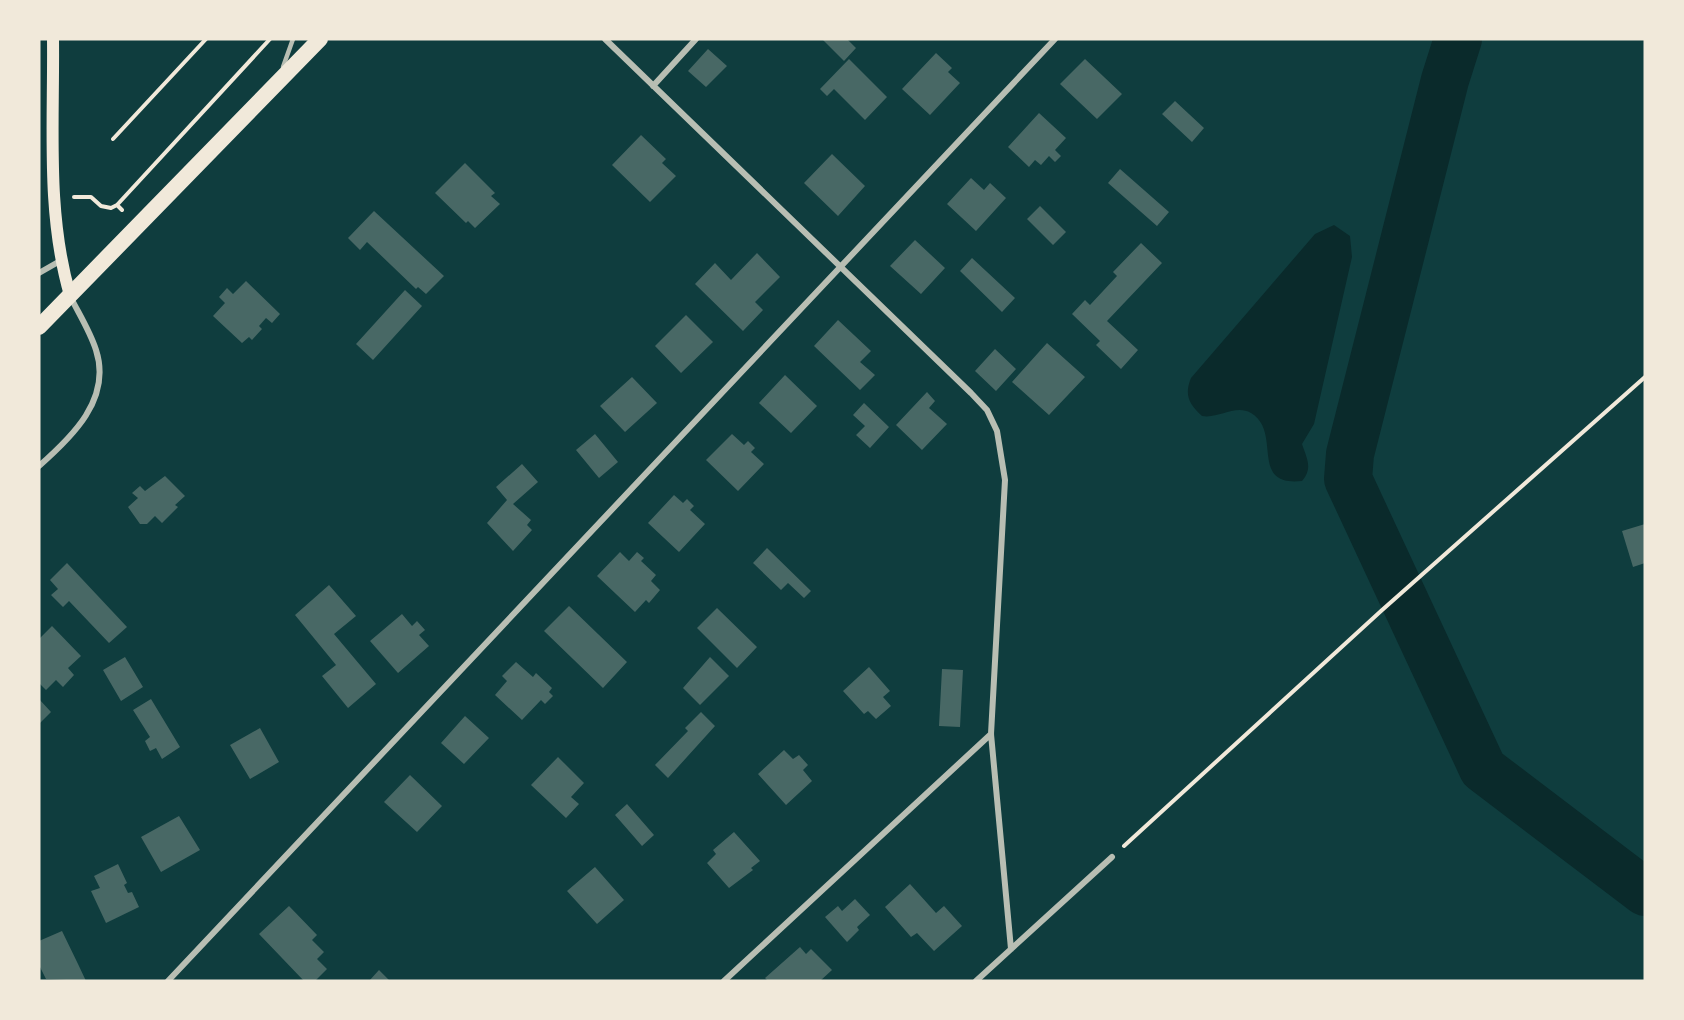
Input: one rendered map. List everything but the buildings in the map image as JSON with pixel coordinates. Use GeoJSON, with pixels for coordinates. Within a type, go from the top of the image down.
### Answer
{"type":"FeatureCollection","features":[{"type":"Feature","properties":{"kind":"highway"},"geometry":{"type":"LineString","coordinates":[[39,327],[320,39]]}},
{"type":"Feature","properties":{"kind":"main road"},"geometry":{"type":"LineString","coordinates":[[53,39],[54,217],[60,261],[70,295]]}},
{"type":"Feature","properties":{"kind":"street"},"geometry":{"type":"LineString","coordinates":[[605,39],[971,393],[987,410],[997,431],[1005,480],[991,734],[1011,948]]}},
{"type":"Feature","properties":{"kind":"street"},"geometry":{"type":"LineString","coordinates":[[653,86],[696,39]]}},
{"type":"Feature","properties":{"kind":"street"},"geometry":{"type":"LineString","coordinates":[[168,981],[1055,39]]}},
{"type":"Feature","properties":{"kind":"street"},"geometry":{"type":"LineString","coordinates":[[39,273],[60,261]]}},
{"type":"Feature","properties":{"kind":"street"},"geometry":{"type":"LineString","coordinates":[[39,466],[71,437],[82,423],[98,387],[97,352],[70,295]]}},
{"type":"Feature","properties":{"kind":"street"},"geometry":{"type":"LineString","coordinates":[[724,981],[991,734]]}},
{"type":"Feature","properties":{"kind":"street"},"geometry":{"type":"LineString","coordinates":[[976,981],[1112,857]]}},
{"type":"Feature","properties":{"kind":"lane"},"geometry":{"type":"LineString","coordinates":[[278,82],[293,39]]}},
{"type":"Feature","properties":{"kind":"path"},"geometry":{"type":"LineString","coordinates":[[113,139],[206,39]]}},
{"type":"Feature","properties":{"kind":"path"},"geometry":{"type":"LineString","coordinates":[[70,197],[91,197],[101,206],[111,208],[117,205],[270,39]]}},
{"type":"Feature","properties":{"kind":"path"},"geometry":{"type":"LineString","coordinates":[[117,205],[122,210]]}},
{"type":"Feature","properties":{"kind":"path"},"geometry":{"type":"LineString","coordinates":[[1112,857],[1381,611],[1645,377]]}},
{"type":"Feature","properties":{"kind":"water"},"geometry":{"type":"Polygon","coordinates":[[[1334,225],[1350,236],[1352,257],[1314,424],[1302,444],[1308,463],[1307,472],[1302,481],[1286,481],[1276,476],[1271,467],[1265,432],[1260,422],[1251,413],[1239,410],[1215,416],[1202,416],[1189,399],[1188,389],[1191,378],[1315,234],[1334,225]]]}},
{"type":"Feature","properties":{"kind":"waterway"},"geometry":{"type":"LineString","coordinates":[[1458,39],[1445,80],[1350,454],[1348,479],[1483,769],[1645,892]]}}]}
